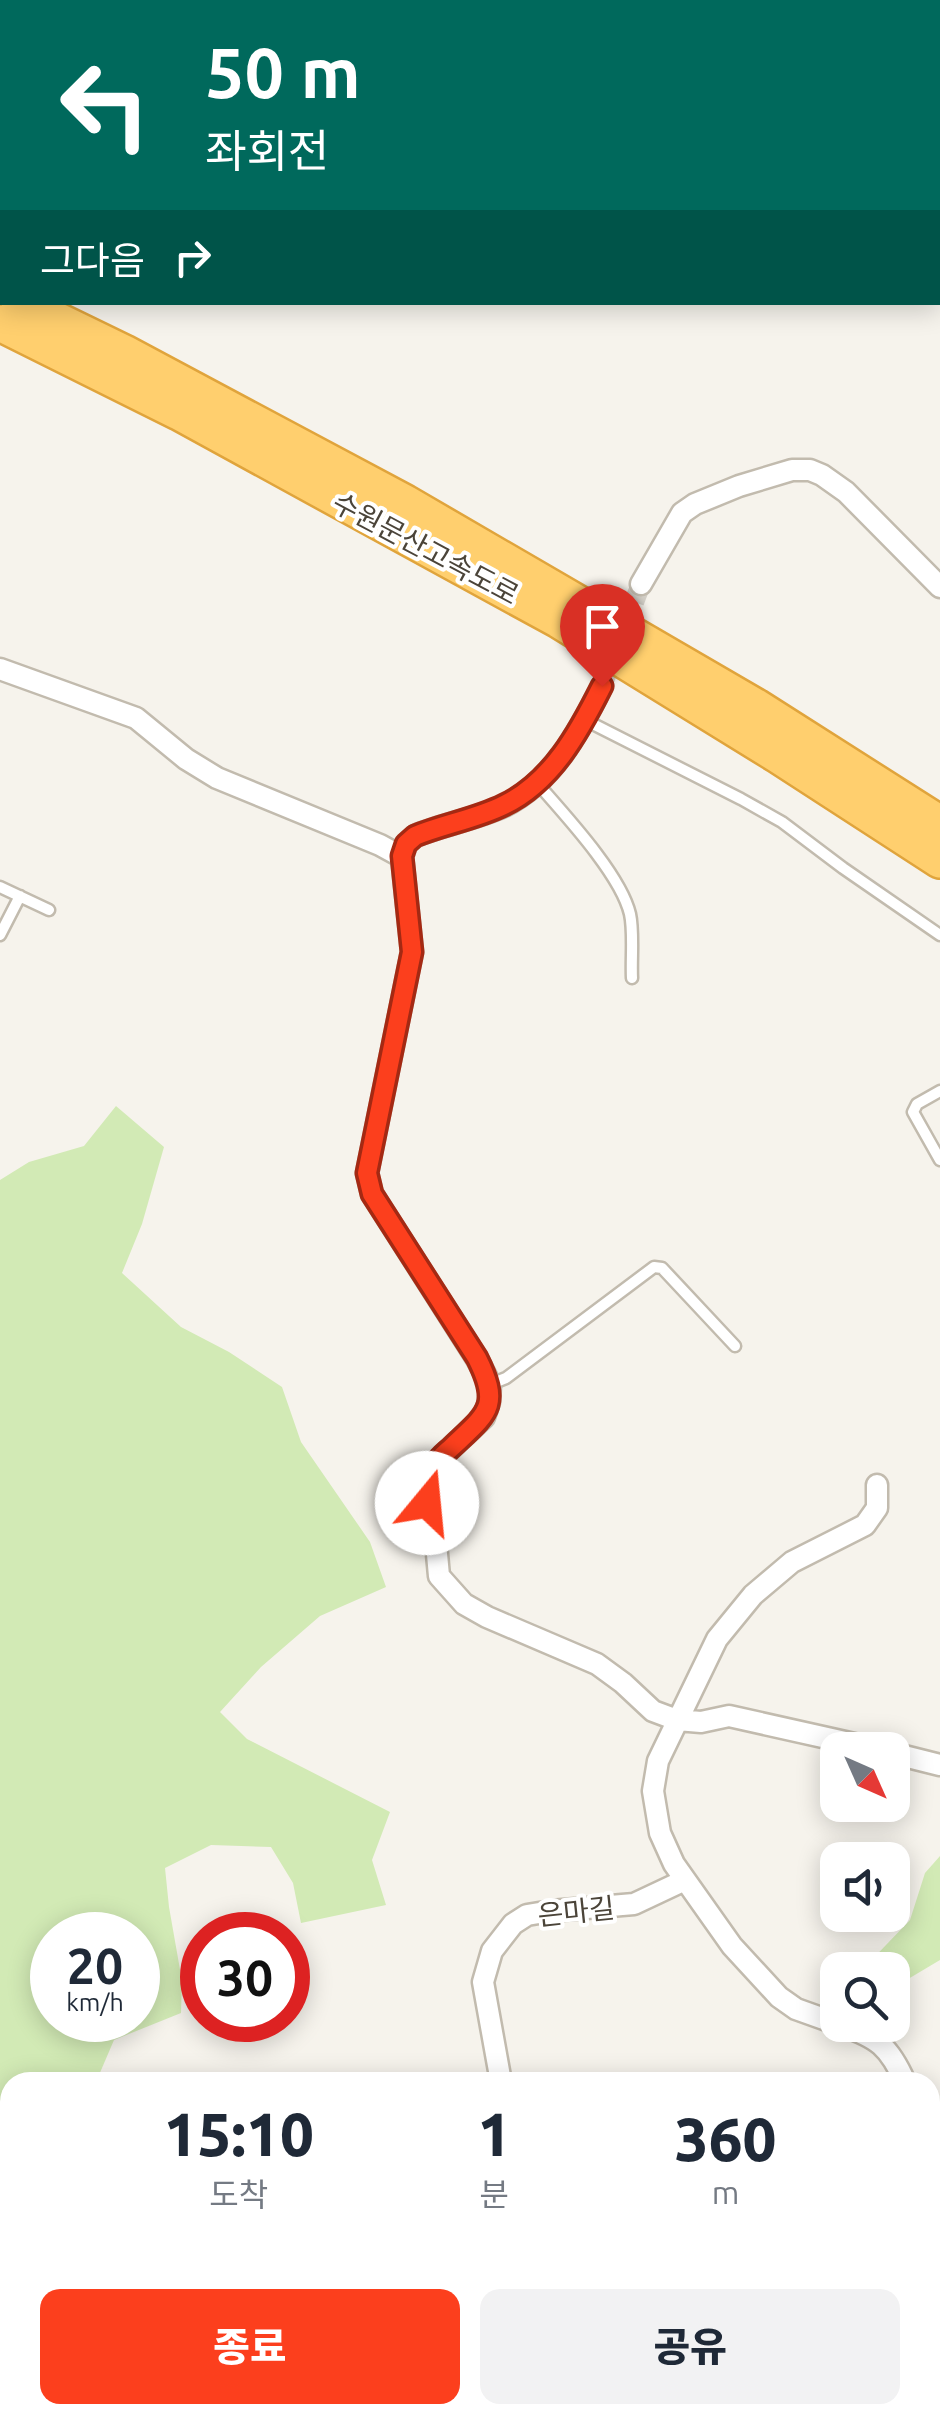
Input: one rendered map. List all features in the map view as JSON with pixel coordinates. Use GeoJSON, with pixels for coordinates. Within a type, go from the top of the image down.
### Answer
{"type":"FeatureCollection","features":[{"type":"Feature","properties":{"kind":"highway","name":"수원문산고속도로"},"geometry":{"type":"LineString","coordinates":[[26,305],[294,442],[559,620],[940,860]]}},
{"type":"Feature","properties":{"kind":"highway","name":"수원문산고속도로"},"geometry":{"type":"LineString","coordinates":[[0,323],[178,412],[295,477],[402,518],[756,707],[940,824]]}},
{"type":"Feature","properties":{"kind":"highway"},"geometry":{"type":"LineString","coordinates":[[656,679],[940,881]]}},
{"type":"Feature","properties":{"kind":"street"},"geometry":{"type":"LineString","coordinates":[[641,584],[682,512],[739,486],[792,470],[810,470],[846,492],[940,587]]}},
{"type":"Feature","properties":{"kind":"street"},"geometry":{"type":"LineString","coordinates":[[0,669],[136,718],[218,778],[402,856]]}},
{"type":"Feature","properties":{"kind":"street"},"geometry":{"type":"LineString","coordinates":[[602,686],[585,720],[544,779],[503,806],[415,836],[406,844],[402,856],[412,952],[367,1173],[372,1194],[490,1384],[484,1417],[437,1461],[430,1485],[427,1503],[439,1576],[464,1604],[597,1664],[653,1711],[677,1720],[701,1722],[729,1716],[820,1736]]}},
{"type":"Feature","properties":{"kind":"street"},"geometry":{"type":"LineString","coordinates":[[820,2017],[796,2009],[779,1997],[732,1946],[674,1864],[660,1833],[654,1791],[658,1761],[717,1639],[733,1617],[792,1562],[865,1525],[877,1508],[877,1485]]}},
{"type":"Feature","properties":{"kind":"street"},"geometry":{"type":"LineString","coordinates":[[910,1757],[940,1765]]}},
{"type":"Feature","properties":{"kind":"street","name":"은마길"},"geometry":{"type":"LineString","coordinates":[[498,2072],[484,1982],[492,1951],[513,1924],[539,1913],[634,1904],[685,1880]]}},
{"type":"Feature","properties":{"kind":"street"},"geometry":{"type":"LineString","coordinates":[[880,2042],[900,2072]]}},
{"type":"Feature","properties":{"kind":"lane"},"geometry":{"type":"LineString","coordinates":[[585,720],[782,822],[940,935]]}},
{"type":"Feature","properties":{"kind":"lane"},"geometry":{"type":"LineString","coordinates":[[538,784],[580,832],[614,880],[630,914],[632,978]]}},
{"type":"Feature","properties":{"kind":"lane"},"geometry":{"type":"LineString","coordinates":[[0,886],[49,910]]}},
{"type":"Feature","properties":{"kind":"lane"},"geometry":{"type":"LineString","coordinates":[[0,935],[20,896]]}},
{"type":"Feature","properties":{"kind":"lane"},"geometry":{"type":"LineString","coordinates":[[940,1091],[916,1104],[913,1112],[940,1160]]}},
{"type":"Feature","properties":{"kind":"lane"},"geometry":{"type":"LineString","coordinates":[[490,1384],[506,1378],[654,1267],[662,1268],[735,1346]]}},
{"type":"Feature","properties":{"kind":"green space"},"geometry":{"type":"Polygon","coordinates":[[[116,1106],[164,1147],[142,1224],[122,1273],[181,1327],[229,1352],[282,1387],[301,1442],[370,1542],[386,1587],[320,1616],[261,1667],[220,1712],[247,1739],[390,1812],[372,1860],[386,1905],[310,1921],[310,1912],[299,1912],[293,1883],[271,1847],[211,1845],[165,1868],[180,1970],[180,2013],[160,2021],[160,1912],[30,1912],[30,2042],[113,2042],[100,2072],[0,2072],[0,1180],[29,1162],[84,1146],[116,1106]]]}},
{"type":"Feature","properties":{"kind":"green space"},"geometry":{"type":"Polygon","coordinates":[[[940,1856],[940,1960],[910,1978],[910,1952],[879,1952],[898,1932],[910,1932],[925,1873],[940,1856]]]}},
{"type":"Feature","properties":{"kind":"tunnel"},"geometry":{"type":"LineString","coordinates":[[602,686],[641,584]]}},
{"type":"Feature","properties":{"kind":"route"},"geometry":{"type":"LineString","coordinates":[[427,1503],[437,1461],[484,1417],[490,1384],[372,1194],[367,1173],[412,952],[402,856],[406,844],[415,836],[503,806],[544,779],[585,720],[602,686]]}}]}
